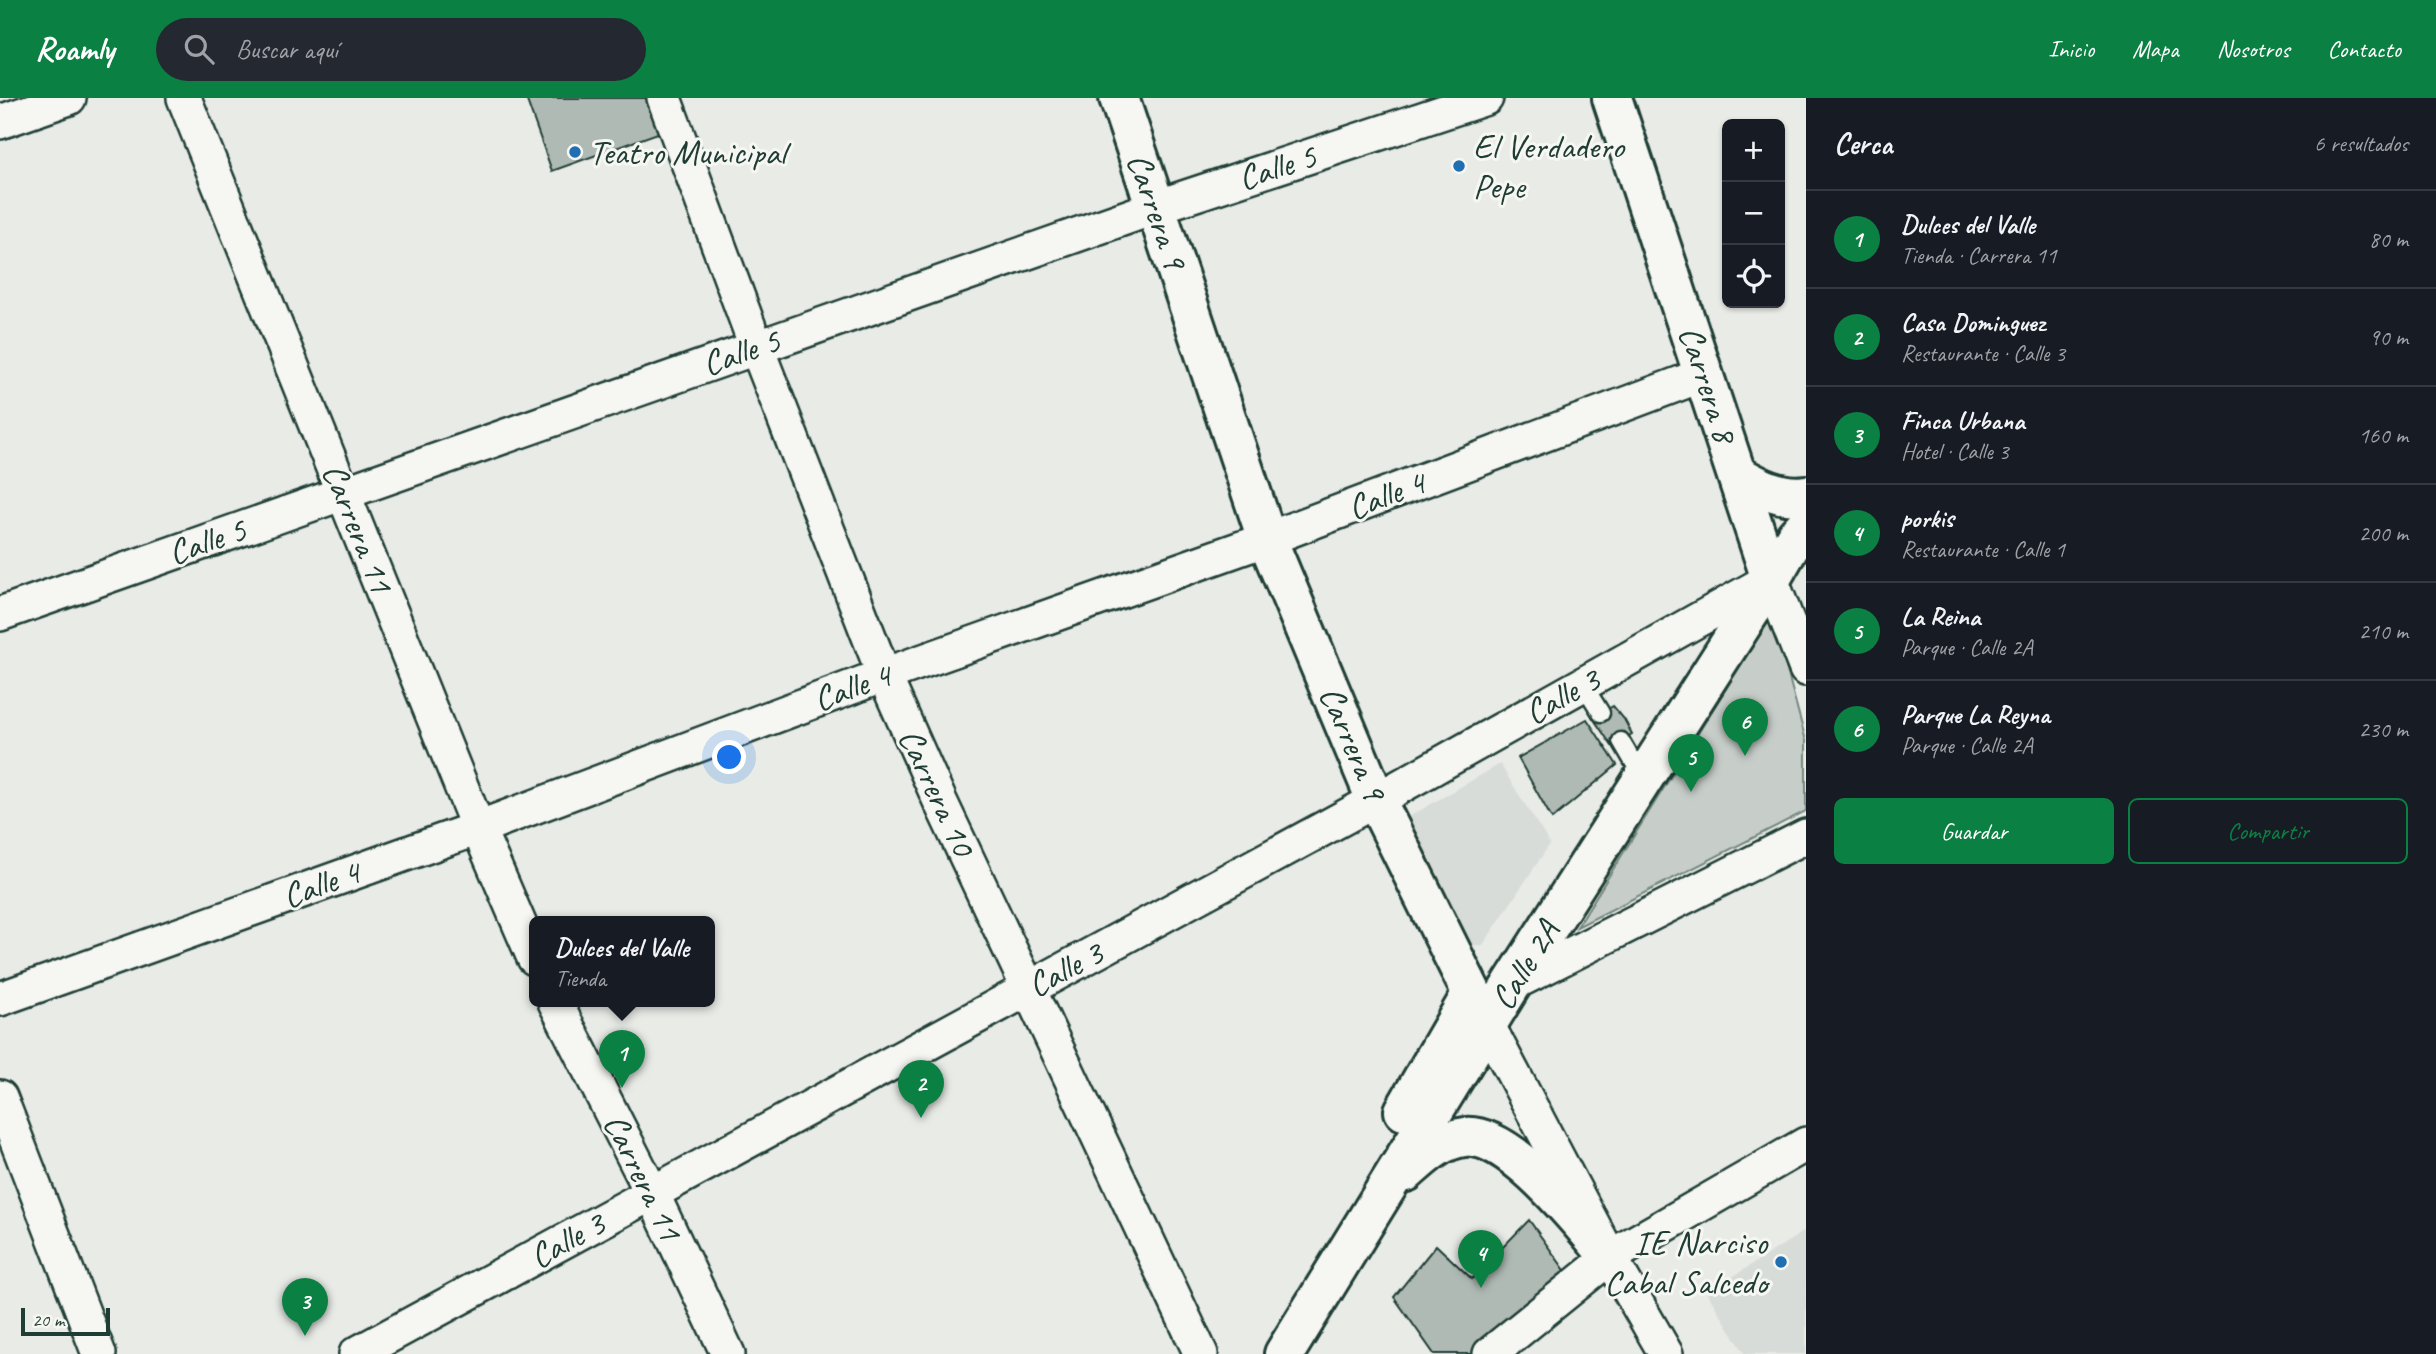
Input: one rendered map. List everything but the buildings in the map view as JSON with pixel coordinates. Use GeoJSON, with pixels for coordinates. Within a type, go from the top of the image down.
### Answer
{"type":"FeatureCollection","features":[{"type":"Feature","properties":{"kind":"main road","name":"Carrera 9"},"geometry":{"type":"LineString","coordinates":[[1119,98],[1267,540],[1376,800],[1479,1009]]}},
{"type":"Feature","properties":{"kind":"main road","name":"Carrera 8"},"geometry":{"type":"LineString","coordinates":[[1612,98],[1771,579]]}},
{"type":"Feature","properties":{"kind":"main road"},"geometry":{"type":"LineString","coordinates":[[1738,475],[1765,490],[1795,496],[1806,495]]}},
{"type":"Feature","properties":{"kind":"main road"},"geometry":{"type":"LineString","coordinates":[[1771,579],[1796,536],[1806,525]]}},
{"type":"Feature","properties":{"kind":"main road","name":"Calle 2A"},"geometry":{"type":"LineString","coordinates":[[1264,1354],[1479,1009],[1512,985],[1771,579]]}},
{"type":"Feature","properties":{"kind":"main road","name":"Calle 2A"},"geometry":{"type":"LineString","coordinates":[[1284,1354],[1384,1192],[1479,1009]]}},
{"type":"Feature","properties":{"kind":"main road"},"geometry":{"type":"LineString","coordinates":[[1384,1192],[1441,1143],[1467,1137],[1490,1140],[1539,1179],[1610,1257]]}},
{"type":"Feature","properties":{"kind":"street"},"geometry":{"type":"LineString","coordinates":[[0,122],[69,98]]}},
{"type":"Feature","properties":{"kind":"street","name":"Carrera 11"},"geometry":{"type":"LineString","coordinates":[[184,98],[478,828],[529,946]]}},
{"type":"Feature","properties":{"kind":"street","name":"Carrera 10"},"geometry":{"type":"LineString","coordinates":[[664,98],[756,346],[884,675],[940,801],[1201,1354]]}},
{"type":"Feature","properties":{"kind":"street","name":"Calle 5"},"geometry":{"type":"LineString","coordinates":[[0,614],[1156,207],[1486,98]]}},
{"type":"Feature","properties":{"kind":"street","name":"Calle 4"},"geometry":{"type":"LineString","coordinates":[[0,999],[478,828],[884,675],[1267,540],[1704,374]]}},
{"type":"Feature","properties":{"kind":"street","name":"Carrera 8"},"geometry":{"type":"LineString","coordinates":[[1771,579],[1806,669]]}},
{"type":"Feature","properties":{"kind":"street","name":"Calle 3"},"geometry":{"type":"LineString","coordinates":[[356,1354],[1376,800],[1771,579]]}},
{"type":"Feature","properties":{"kind":"street"},"geometry":{"type":"LineString","coordinates":[[1512,985],[1806,836]]}},
{"type":"Feature","properties":{"kind":"street","name":"Carrera 11"},"geometry":{"type":"LineString","coordinates":[[558,1007],[652,1193],[728,1354]]}},
{"type":"Feature","properties":{"kind":"street","name":"Carrera 9"},"geometry":{"type":"LineString","coordinates":[[1479,1009],[1610,1257],[1666,1354]]}},
{"type":"Feature","properties":{"kind":"street"},"geometry":{"type":"LineString","coordinates":[[0,1097],[99,1354]]}},
{"type":"Feature","properties":{"kind":"street"},"geometry":{"type":"LineString","coordinates":[[1490,1354],[1610,1257],[1806,1143]]}},
{"type":"Feature","properties":{"kind":"lane"},"geometry":{"type":"LineString","coordinates":[[1583,684],[1601,713]]}},
{"type":"Feature","properties":{"kind":"lane"},"geometry":{"type":"LineString","coordinates":[[1621,741],[1643,779]]}},
{"type":"Feature","properties":{"kind":"shaded area"},"geometry":{"type":"Polygon","coordinates":[[[1772,615],[1806,741],[1806,811],[1577,927],[1772,615]]]}},
{"type":"Feature","properties":{"kind":"shaded area"},"geometry":{"type":"Polygon","coordinates":[[[1500,764],[1550,844],[1483,945],[1464,946],[1400,822],[1500,764]]]}},
{"type":"Feature","properties":{"kind":"shaded area","name":"IE Narciso Cabal Salcedo"},"geometry":{"type":"Polygon","coordinates":[[[1806,1230],[1806,1354],[1745,1354],[1707,1293],[1806,1230]]]}},
{"type":"Feature","properties":{"kind":"place","name":"Teatro Municipal"},"geometry":{"type":"Point","coordinates":[575,152]}},
{"type":"Feature","properties":{"kind":"place","name":"El Verdadero Pepe"},"geometry":{"type":"Point","coordinates":[1459,166]}},
{"type":"Feature","properties":{"kind":"place","name":"Parque La Reyna"},"geometry":{"type":"Point","coordinates":[1745,756]}},
{"type":"Feature","properties":{"kind":"place","name":"La Reina"},"geometry":{"type":"Point","coordinates":[1691,792]}},
{"type":"Feature","properties":{"kind":"place","name":"Dulces del Valle"},"geometry":{"type":"Point","coordinates":[622,1088]}},
{"type":"Feature","properties":{"kind":"place","name":"Casa Dominguez"},"geometry":{"type":"Point","coordinates":[921,1118]}},
{"type":"Feature","properties":{"kind":"place","name":"IE Narciso Cabal Salcedo"},"geometry":{"type":"Point","coordinates":[1781,1262]}},
{"type":"Feature","properties":{"kind":"place","name":"porkis"},"geometry":{"type":"Point","coordinates":[1481,1288]}},
{"type":"Feature","properties":{"kind":"place","name":"Finca Urbana"},"geometry":{"type":"Point","coordinates":[305,1336]}}]}
